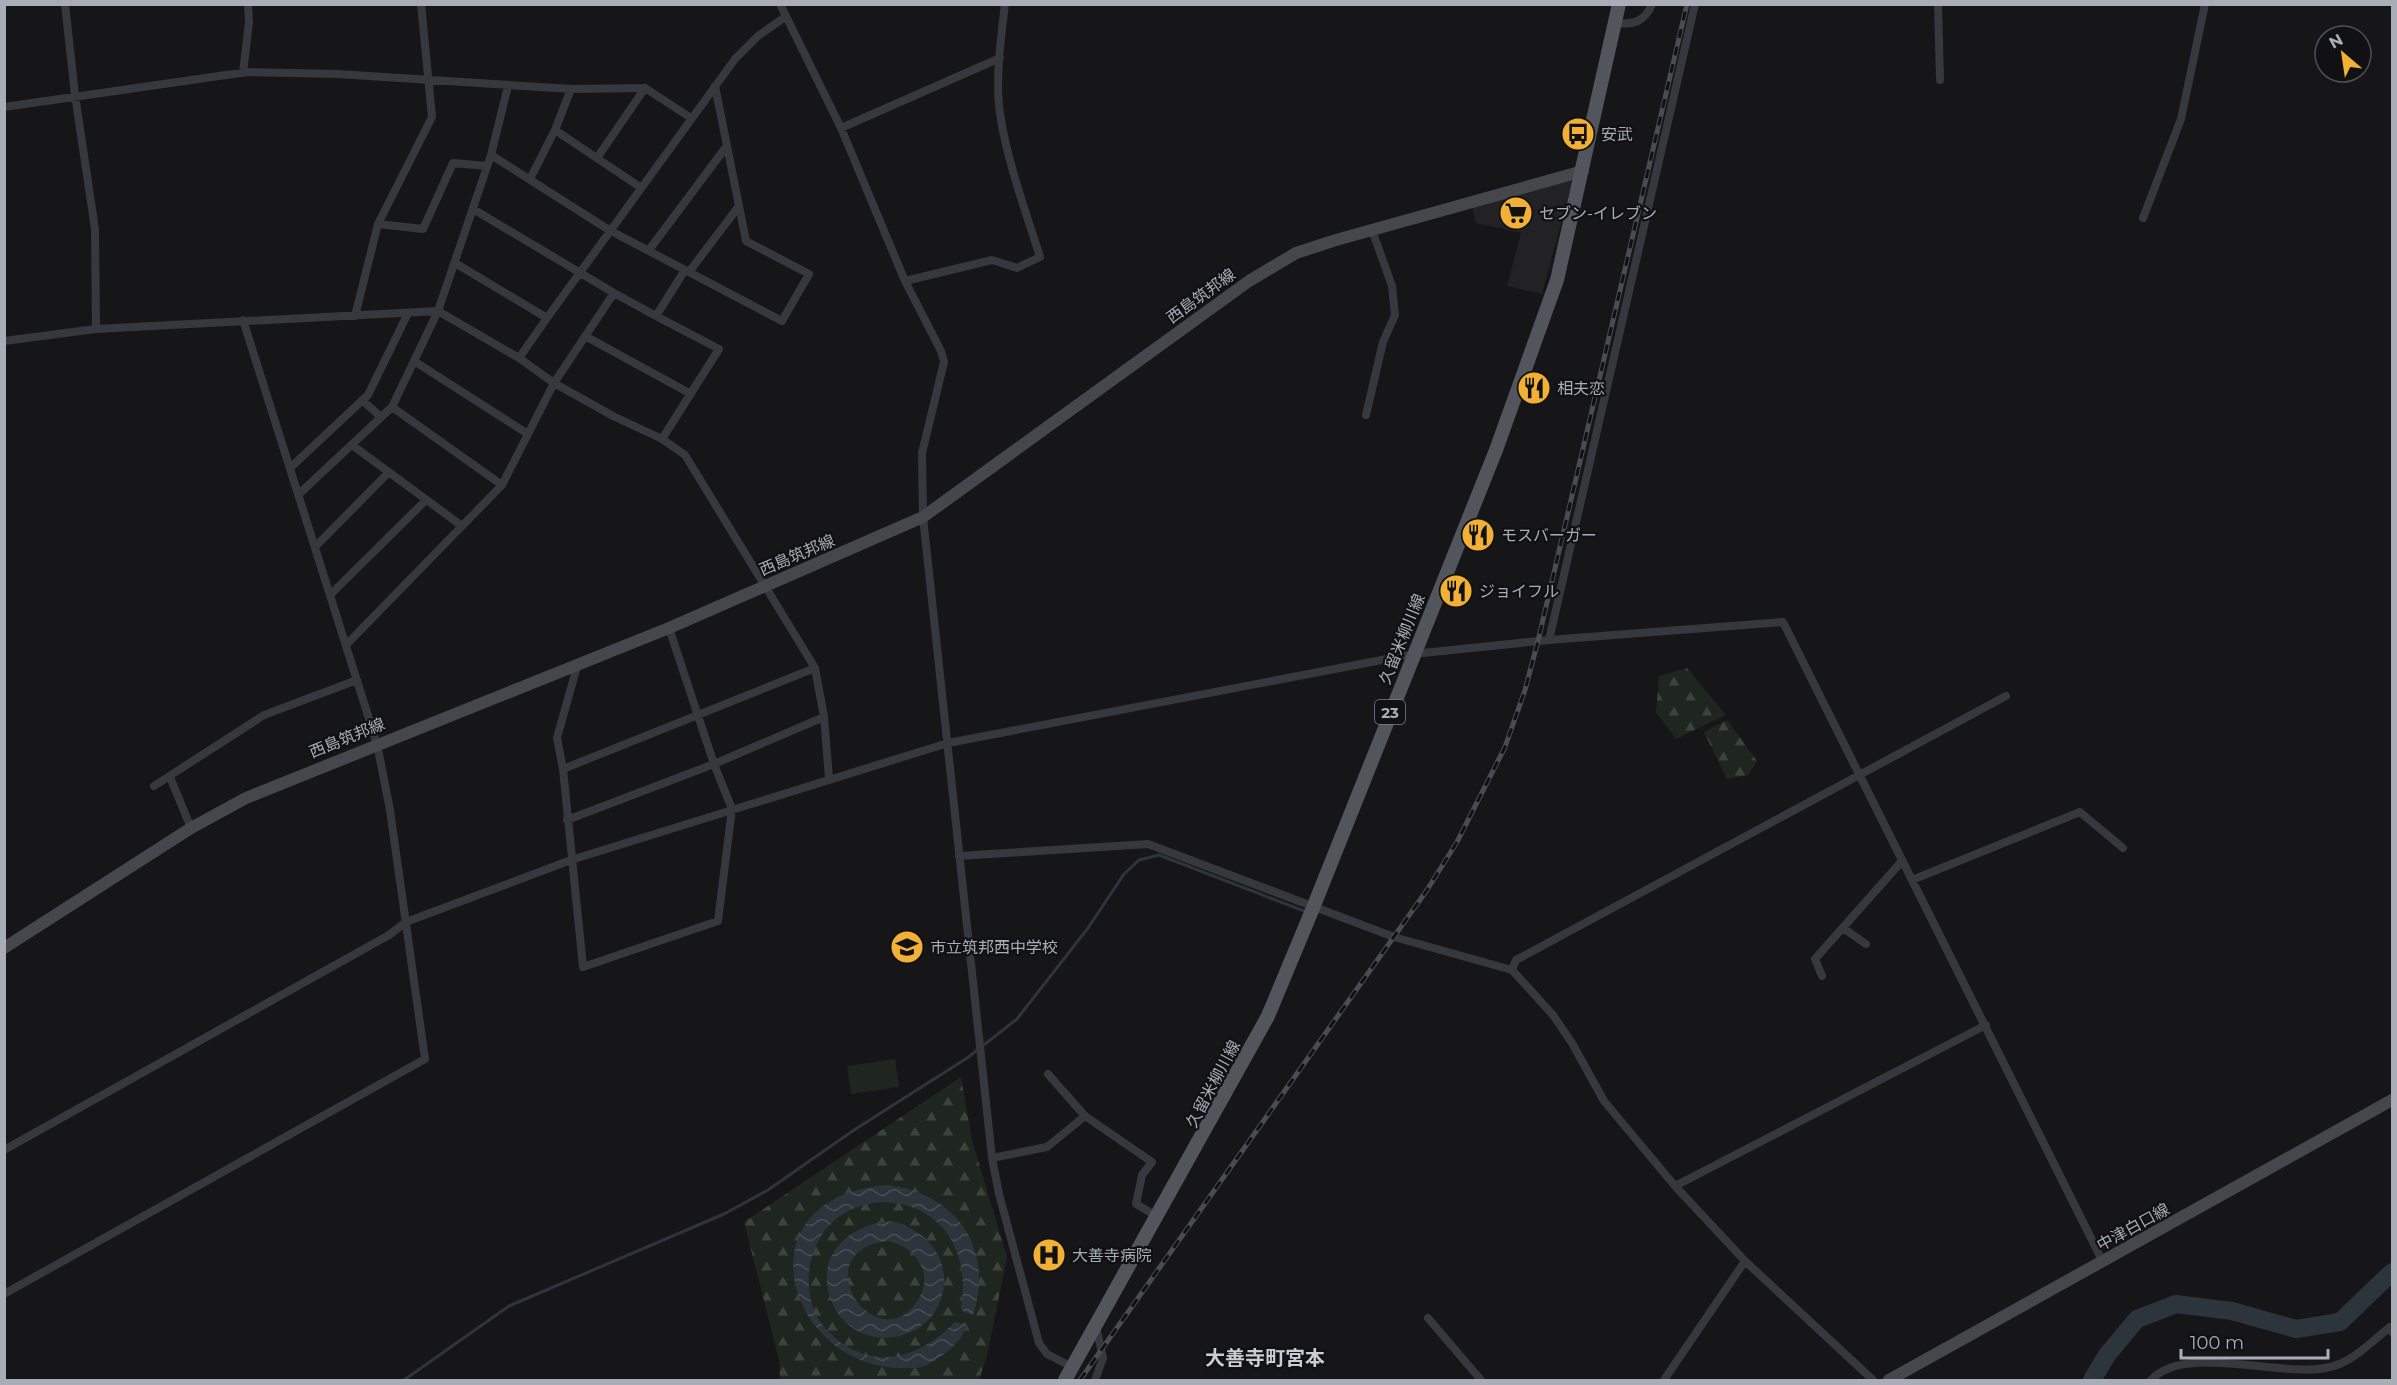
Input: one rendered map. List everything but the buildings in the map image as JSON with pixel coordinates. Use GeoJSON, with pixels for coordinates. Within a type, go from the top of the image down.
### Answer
{"type":"FeatureCollection","features":[{"type":"Feature","properties":{"kind":"main road","name":"久留米柳川線"},"geometry":{"type":"LineString","coordinates":[[1065,1380],[1095,1322],[1158,1217],[1268,1016],[1313,908],[1496,450],[1553,291],[1583,171],[1619,4]]}},
{"type":"Feature","properties":{"kind":"main road","name":"西島筑邦線"},"geometry":{"type":"LineString","coordinates":[[4,948],[190,828],[246,798],[669,628],[923,517],[1252,279],[1296,253],[1583,171]]}},
{"type":"Feature","properties":{"kind":"main road","name":"中津白口線"},"geometry":{"type":"LineString","coordinates":[[1888,1380],[2392,1100]]}},
{"type":"Feature","properties":{"kind":"street"},"geometry":{"type":"LineString","coordinates":[[65,4],[75,95],[95,229],[96,329]]}},
{"type":"Feature","properties":{"kind":"street"},"geometry":{"type":"LineString","coordinates":[[243,73],[249,22],[248,4]]}},
{"type":"Feature","properties":{"kind":"street"},"geometry":{"type":"LineString","coordinates":[[355,316],[378,224],[432,117],[421,4]]}},
{"type":"Feature","properties":{"kind":"street"},"geometry":{"type":"LineString","coordinates":[[780,4],[841,128],[905,281],[941,351],[944,362],[921,453],[923,517],[992,1158],[999,1194],[1040,1343],[1047,1354],[1072,1367]]}},
{"type":"Feature","properties":{"kind":"street"},"geometry":{"type":"LineString","coordinates":[[905,281],[992,260],[1017,268],[1040,257],[1018,189],[999,106],[1000,58],[1005,4]]}},
{"type":"Feature","properties":{"kind":"street"},"geometry":{"type":"LineString","coordinates":[[1616,23],[1633,25],[1648,15],[1652,4]]}},
{"type":"Feature","properties":{"kind":"street"},"geometry":{"type":"LineString","coordinates":[[1549,640],[1695,4]]}},
{"type":"Feature","properties":{"kind":"street"},"geometry":{"type":"LineString","coordinates":[[1938,4],[1940,80]]}},
{"type":"Feature","properties":{"kind":"street"},"geometry":{"type":"LineString","coordinates":[[2144,218],[2181,119],[2205,4]]}},
{"type":"Feature","properties":{"kind":"street"},"geometry":{"type":"LineString","coordinates":[[519,358],[609,230],[715,86],[758,36],[785,17]]}},
{"type":"Feature","properties":{"kind":"street"},"geometry":{"type":"LineString","coordinates":[[841,128],[1000,58]]}},
{"type":"Feature","properties":{"kind":"street"},"geometry":{"type":"LineString","coordinates":[[4,107],[75,95],[243,73],[337,74],[430,82],[571,89],[645,88],[691,118]]}},
{"type":"Feature","properties":{"kind":"street"},"geometry":{"type":"LineString","coordinates":[[299,494],[392,407],[438,312],[491,155],[508,86]]}},
{"type":"Feature","properties":{"kind":"street"},"geometry":{"type":"LineString","coordinates":[[491,155],[609,230],[782,321],[809,274],[746,241],[715,86]]}},
{"type":"Feature","properties":{"kind":"street"},"geometry":{"type":"LineString","coordinates":[[597,158],[645,88]]}},
{"type":"Feature","properties":{"kind":"street"},"geometry":{"type":"LineString","coordinates":[[530,179],[555,130],[571,89]]}},
{"type":"Feature","properties":{"kind":"street"},"geometry":{"type":"LineString","coordinates":[[555,130],[640,187]]}},
{"type":"Feature","properties":{"kind":"street"},"geometry":{"type":"LineString","coordinates":[[649,250],[726,147]]}},
{"type":"Feature","properties":{"kind":"street"},"geometry":{"type":"LineString","coordinates":[[378,224],[423,229],[453,163],[487,166]]}},
{"type":"Feature","properties":{"kind":"street"},"geometry":{"type":"LineString","coordinates":[[657,316],[687,271],[739,206]]}},
{"type":"Feature","properties":{"kind":"street"},"geometry":{"type":"LineString","coordinates":[[473,209],[614,293],[719,349],[662,439]]}},
{"type":"Feature","properties":{"kind":"street"},"geometry":{"type":"LineString","coordinates":[[1366,415],[1383,342],[1395,315],[1392,286],[1372,230]]}},
{"type":"Feature","properties":{"kind":"street"},"geometry":{"type":"LineString","coordinates":[[455,263],[546,318]]}},
{"type":"Feature","properties":{"kind":"street"},"geometry":{"type":"LineString","coordinates":[[347,644],[502,485],[555,383],[614,293]]}},
{"type":"Feature","properties":{"kind":"street"},"geometry":{"type":"LineString","coordinates":[[4,341],[96,329],[438,312],[519,358],[555,383],[613,417],[662,439],[685,455],[815,668],[824,717],[829,778]]}},
{"type":"Feature","properties":{"kind":"street"},"geometry":{"type":"LineString","coordinates":[[290,468],[368,394],[408,313]]}},
{"type":"Feature","properties":{"kind":"street"},"geometry":{"type":"LineString","coordinates":[[4,1294],[425,1059],[390,810],[377,744],[243,320]]}},
{"type":"Feature","properties":{"kind":"street"},"geometry":{"type":"LineString","coordinates":[[585,336],[691,394]]}},
{"type":"Feature","properties":{"kind":"street"},"geometry":{"type":"LineString","coordinates":[[414,361],[528,434]]}},
{"type":"Feature","properties":{"kind":"street"},"geometry":{"type":"LineString","coordinates":[[362,400],[381,417]]}},
{"type":"Feature","properties":{"kind":"street"},"geometry":{"type":"LineString","coordinates":[[392,407],[502,485]]}},
{"type":"Feature","properties":{"kind":"street"},"geometry":{"type":"LineString","coordinates":[[352,445],[462,526]]}},
{"type":"Feature","properties":{"kind":"street"},"geometry":{"type":"LineString","coordinates":[[316,546],[388,473]]}},
{"type":"Feature","properties":{"kind":"street"},"geometry":{"type":"LineString","coordinates":[[331,594],[426,500]]}},
{"type":"Feature","properties":{"kind":"street"},"geometry":{"type":"LineString","coordinates":[[4,1150],[389,935],[406,922],[571,860],[829,778],[948,743],[1413,654],[1549,640],[1783,622],[2103,1262]]}},
{"type":"Feature","properties":{"kind":"street"},"geometry":{"type":"LineString","coordinates":[[578,663],[557,738],[583,967],[718,921],[732,809],[714,764],[669,628]]}},
{"type":"Feature","properties":{"kind":"street"},"geometry":{"type":"LineString","coordinates":[[562,770],[815,668]]}},
{"type":"Feature","properties":{"kind":"street"},"geometry":{"type":"LineString","coordinates":[[154,786],[264,716],[357,680]]}},
{"type":"Feature","properties":{"kind":"street"},"geometry":{"type":"LineString","coordinates":[[1512,970],[1516,960],[2006,696]]}},
{"type":"Feature","properties":{"kind":"street"},"geometry":{"type":"LineString","coordinates":[[567,820],[714,764],[824,717]]}},
{"type":"Feature","properties":{"kind":"street"},"geometry":{"type":"LineString","coordinates":[[170,777],[190,828]]}},
{"type":"Feature","properties":{"kind":"street"},"geometry":{"type":"LineString","coordinates":[[1912,880],[2080,812],[2123,848]]}},
{"type":"Feature","properties":{"kind":"street"},"geometry":{"type":"LineString","coordinates":[[959,856],[1148,844],[1394,937],[1512,970],[1553,1015],[1572,1043],[1604,1101],[1675,1186],[1745,1261],[1873,1380]]}},
{"type":"Feature","properties":{"kind":"street"},"geometry":{"type":"LineString","coordinates":[[1822,976],[1815,959],[1902,861]]}},
{"type":"Feature","properties":{"kind":"street"},"geometry":{"type":"LineString","coordinates":[[1843,927],[1866,944]]}},
{"type":"Feature","properties":{"kind":"street"},"geometry":{"type":"LineString","coordinates":[[1675,1186],[1986,1024]]}},
{"type":"Feature","properties":{"kind":"street"},"geometry":{"type":"LineString","coordinates":[[1048,1074],[1085,1116],[1152,1162],[1142,1175],[1136,1204],[1158,1217]]}},
{"type":"Feature","properties":{"kind":"street"},"geometry":{"type":"LineString","coordinates":[[992,1158],[1047,1147],[1085,1116]]}},
{"type":"Feature","properties":{"kind":"street"},"geometry":{"type":"LineString","coordinates":[[1664,1380],[1745,1261]]}},
{"type":"Feature","properties":{"kind":"street"},"geometry":{"type":"LineString","coordinates":[[1428,1318],[1481,1380]]}},
{"type":"Feature","properties":{"kind":"street"},"geometry":{"type":"LineString","coordinates":[[1095,1322],[1103,1358],[1095,1380]]}},
{"type":"Feature","properties":{"kind":"street"},"geometry":{"type":"LineString","coordinates":[[2151,1380],[2175,1366],[2196,1363],[2309,1372],[2333,1367],[2351,1358],[2390,1327],[2392,1332]]}},
{"type":"Feature","properties":{"kind":"shaded area"},"geometry":{"type":"Polygon","coordinates":[[[1569,178],[1572,183],[1542,294],[1507,286],[1521,233],[1476,223],[1472,206],[1569,178]]]}},
{"type":"Feature","properties":{"kind":"green space"},"geometry":{"type":"Polygon","coordinates":[[[1687,668],[1726,715],[1676,739],[1656,712],[1659,676],[1687,668]]]}},
{"type":"Feature","properties":{"kind":"green space"},"geometry":{"type":"Polygon","coordinates":[[[1727,720],[1757,761],[1748,775],[1727,779],[1704,732],[1727,720]]]}},
{"type":"Feature","properties":{"kind":"green space"},"geometry":{"type":"Polygon","coordinates":[[[895,1059],[899,1087],[851,1094],[847,1066],[895,1059]]]}},
{"type":"Feature","properties":{"kind":"green space"},"geometry":{"type":"Polygon","coordinates":[[[961,1077],[972,1140],[1007,1257],[987,1356],[979,1380],[780,1380],[779,1360],[744,1222],[961,1077]]]}},
{"type":"Feature","properties":{"kind":"water"},"geometry":{"type":"Polygon","coordinates":[[[887,1185],[911,1190],[933,1199],[950,1212],[964,1228],[974,1247],[979,1268],[978,1291],[973,1315],[964,1312],[961,1308],[961,1266],[948,1234],[925,1214],[897,1203],[868,1204],[841,1216],[820,1238],[809,1272],[810,1294],[817,1316],[825,1328],[857,1352],[874,1356],[891,1357],[908,1353],[940,1336],[955,1322],[967,1325],[960,1338],[949,1350],[922,1367],[876,1365],[839,1348],[812,1321],[796,1288],[794,1253],[808,1221],[838,1197],[887,1185]]]}},
{"type":"Feature","properties":{"kind":"water"},"geometry":{"type":"Polygon","coordinates":[[[892,1221],[919,1234],[936,1252],[944,1273],[942,1294],[934,1313],[918,1328],[896,1337],[870,1336],[855,1329],[838,1314],[828,1292],[827,1275],[836,1248],[860,1229],[892,1221]],[[888,1241],[863,1249],[850,1263],[848,1280],[854,1297],[866,1311],[882,1319],[899,1317],[916,1303],[922,1293],[924,1273],[920,1264],[915,1256],[898,1244],[888,1241]]]}},
{"type":"Feature","properties":{"kind":"waterway"},"geometry":{"type":"LineString","coordinates":[[404,1380],[509,1306],[724,1214],[768,1190],[854,1130],[967,1058],[1017,1019],[1088,928],[1124,874],[1139,860],[1159,855],[1304,911]]}},
{"type":"Feature","properties":{"kind":"waterway"},"geometry":{"type":"LineString","coordinates":[[2092,1380],[2107,1355],[2137,1319],[2176,1304],[2232,1311],[2296,1329],[2340,1322],[2392,1272]]}},
{"type":"Feature","properties":{"kind":"railway"},"geometry":{"type":"LineString","coordinates":[[1080,1380],[1427,890],[1457,842],[1505,747],[1525,690],[1538,641],[1687,4]]}},
{"type":"Feature","properties":{"kind":"place","name":"安武"},"geometry":{"type":"Point","coordinates":[1578,134]}},
{"type":"Feature","properties":{"kind":"place","name":"セブン-イレブン"},"geometry":{"type":"Point","coordinates":[1516,213]}},
{"type":"Feature","properties":{"kind":"place","name":"相夫恋"},"geometry":{"type":"Point","coordinates":[1534,388]}},
{"type":"Feature","properties":{"kind":"place","name":"モスバーガー"},"geometry":{"type":"Point","coordinates":[1478,535]}},
{"type":"Feature","properties":{"kind":"place","name":"ジョイフル"},"geometry":{"type":"Point","coordinates":[1456,591]}},
{"type":"Feature","properties":{"kind":"place","name":"市立筑邦西中学校"},"geometry":{"type":"Point","coordinates":[907,947]}},
{"type":"Feature","properties":{"kind":"place","name":"大善寺病院"},"geometry":{"type":"Point","coordinates":[1049,1255]}},
{"type":"Feature","properties":{"kind":"district","name":"大善寺町宮本"},"geometry":{"type":"Point","coordinates":[1265,1358]}}]}
